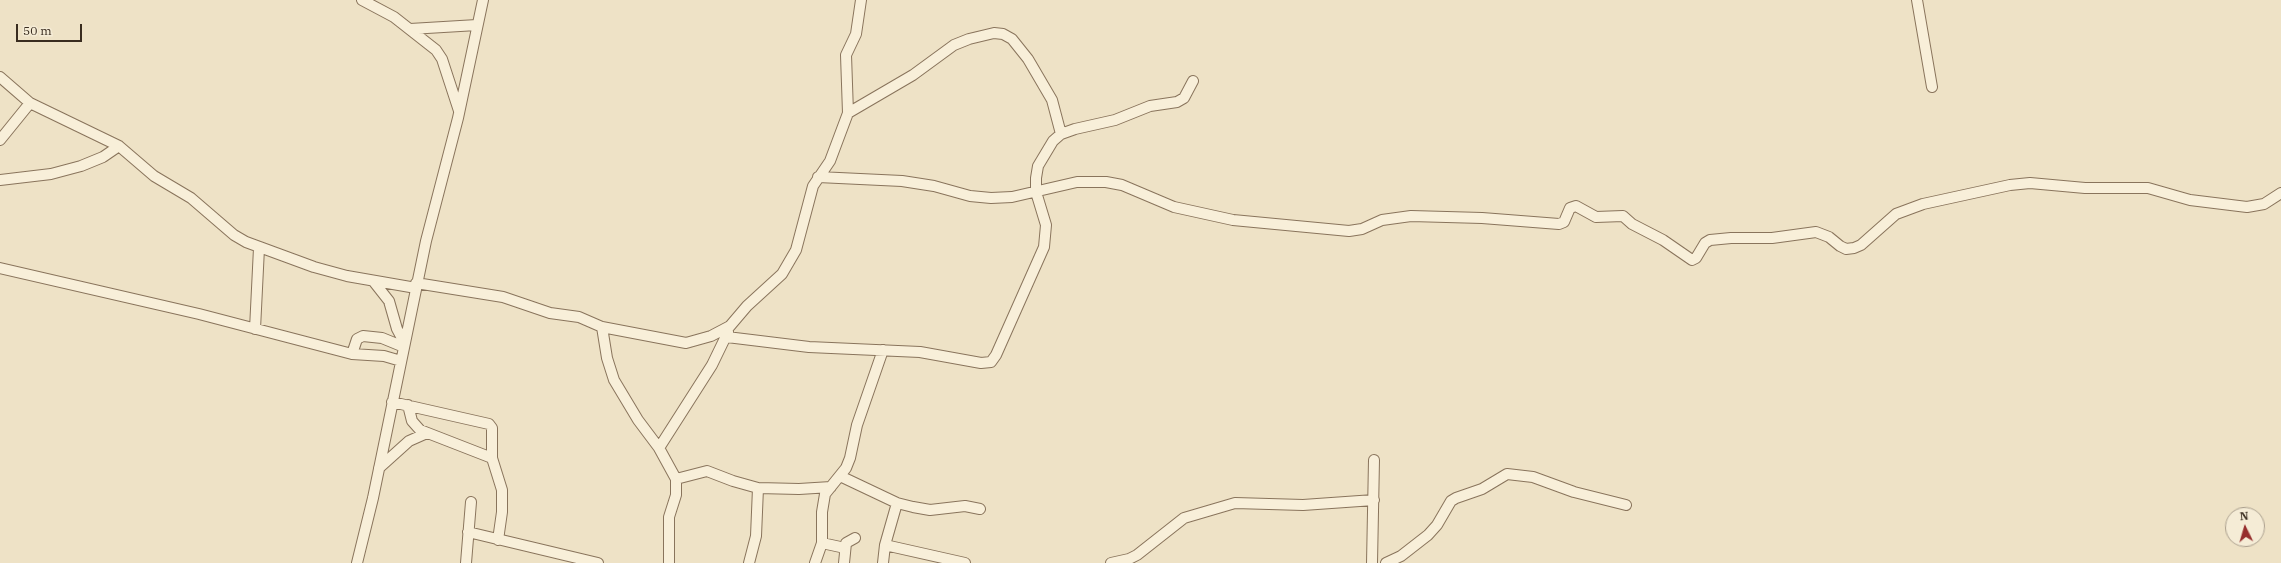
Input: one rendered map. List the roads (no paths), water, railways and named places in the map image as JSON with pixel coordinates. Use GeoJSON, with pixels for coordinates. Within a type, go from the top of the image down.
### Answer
{"type":"FeatureCollection","features":[{"type":"Feature","properties":{"kind":"street"},"geometry":{"type":"LineString","coordinates":[[362,0],[376,6],[410,29],[436,50],[442,59],[459,111]]}},
{"type":"Feature","properties":{"kind":"street"},"geometry":{"type":"LineString","coordinates":[[357,563],[379,468],[416,286],[459,111],[483,0]]}},
{"type":"Feature","properties":{"kind":"street"},"geometry":{"type":"LineString","coordinates":[[0,77],[30,103],[119,146],[154,176],[202,205],[234,235],[259,248],[314,267],[374,282],[503,297],[550,313],[579,317],[602,327],[686,343],[711,336],[730,326],[747,306],[782,274],[792,259],[810,194],[818,177],[830,161],[848,114],[846,55],[856,34],[861,0]]}},
{"type":"Feature","properties":{"kind":"street"},"geometry":{"type":"LineString","coordinates":[[1917,0],[1932,88]]}},
{"type":"Feature","properties":{"kind":"street"},"geometry":{"type":"LineString","coordinates":[[410,29],[477,25]]}},
{"type":"Feature","properties":{"kind":"street"},"geometry":{"type":"LineString","coordinates":[[848,114],[912,75],[954,45],[983,34],[999,33],[1012,39],[1042,81],[1052,100],[1060,134]]}},
{"type":"Feature","properties":{"kind":"street"},"geometry":{"type":"LineString","coordinates":[[727,337],[810,347],[920,352],[981,363],[991,362],[996,355],[1044,247],[1046,226],[1036,192],[1038,166],[1045,153],[1060,134],[1074,129],[1115,120],[1150,106],[1177,102],[1184,98],[1194,81]]}},
{"type":"Feature","properties":{"kind":"street"},"geometry":{"type":"LineString","coordinates":[[0,140],[30,103]]}},
{"type":"Feature","properties":{"kind":"street"},"geometry":{"type":"LineString","coordinates":[[0,180],[51,174],[81,166],[103,157],[119,146]]}},
{"type":"Feature","properties":{"kind":"street"},"geometry":{"type":"LineString","coordinates":[[818,177],[902,181],[934,186],[970,196],[991,198],[1012,197],[1077,182],[1106,182],[1122,185],[1174,207],[1233,220],[1349,231],[1362,229],[1382,220],[1411,216],[1482,218],[1559,224],[1564,222],[1570,208],[1576,206],[1596,217],[1623,216],[1632,224],[1663,240],[1692,260],[1696,258],[1705,243],[1710,240],[1730,238],[1772,238],[1816,232],[1829,236],[1840,246],[1846,249],[1854,248],[1861,245],[1896,214],[1929,202],[2010,185],[2030,183],[2086,188],[2148,188],[2190,200],[2247,207],[2264,204],[2281,192]]}},
{"type":"Feature","properties":{"kind":"street"},"geometry":{"type":"LineString","coordinates":[[255,329],[259,248]]}},
{"type":"Feature","properties":{"kind":"street"},"geometry":{"type":"LineString","coordinates":[[0,268],[255,329],[352,354],[384,356],[401,360]]}},
{"type":"Feature","properties":{"kind":"street"},"geometry":{"type":"LineString","coordinates":[[374,282],[389,301],[397,329],[404,344]]}},
{"type":"Feature","properties":{"kind":"street"},"geometry":{"type":"LineString","coordinates":[[659,448],[693,397],[727,337],[730,326]]}},
{"type":"Feature","properties":{"kind":"street"},"geometry":{"type":"LineString","coordinates":[[602,327],[607,358],[614,380],[638,420],[659,448],[676,479],[676,495],[669,517],[669,563]]}},
{"type":"Feature","properties":{"kind":"street"},"geometry":{"type":"LineString","coordinates":[[352,354],[357,339],[363,336],[382,338],[404,344]]}},
{"type":"Feature","properties":{"kind":"street"},"geometry":{"type":"LineString","coordinates":[[815,563],[822,543],[823,503],[831,487],[840,476],[850,458],[857,425],[883,350]]}},
{"type":"Feature","properties":{"kind":"street"},"geometry":{"type":"LineString","coordinates":[[392,402],[489,424],[492,428],[492,458],[502,490],[502,512],[498,540]]}},
{"type":"Feature","properties":{"kind":"street"},"geometry":{"type":"LineString","coordinates":[[408,405],[412,421],[427,433],[478,451],[492,458]]}},
{"type":"Feature","properties":{"kind":"street"},"geometry":{"type":"LineString","coordinates":[[379,468],[409,441],[427,433]]}},
{"type":"Feature","properties":{"kind":"street"},"geometry":{"type":"LineString","coordinates":[[478,451],[491,445]]}},
{"type":"Feature","properties":{"kind":"street"},"geometry":{"type":"LineString","coordinates":[[1372,563],[1374,460]]}},
{"type":"Feature","properties":{"kind":"street"},"geometry":{"type":"LineString","coordinates":[[676,479],[700,471],[708,471],[733,481],[758,488],[799,489],[831,487]]}},
{"type":"Feature","properties":{"kind":"street"},"geometry":{"type":"LineString","coordinates":[[1386,563],[1401,556],[1428,535],[1437,525],[1451,501],[1482,489],[1507,474],[1533,477],[1574,492],[1626,505]]}},
{"type":"Feature","properties":{"kind":"street"},"geometry":{"type":"LineString","coordinates":[[840,476],[897,503],[930,510],[965,506],[980,510]]}},
{"type":"Feature","properties":{"kind":"street"},"geometry":{"type":"LineString","coordinates":[[749,563],[756,536],[758,488]]}},
{"type":"Feature","properties":{"kind":"street"},"geometry":{"type":"LineString","coordinates":[[1111,563],[1129,559],[1137,555],[1184,518],[1235,503],[1303,504],[1374,500]]}},
{"type":"Feature","properties":{"kind":"street"},"geometry":{"type":"LineString","coordinates":[[466,563],[471,502]]}},
{"type":"Feature","properties":{"kind":"street"},"geometry":{"type":"LineString","coordinates":[[883,563],[897,503]]}},
{"type":"Feature","properties":{"kind":"street"},"geometry":{"type":"LineString","coordinates":[[468,532],[498,540],[552,558],[598,563]]}},
{"type":"Feature","properties":{"kind":"street"},"geometry":{"type":"LineString","coordinates":[[844,563],[846,543],[855,538]]}},
{"type":"Feature","properties":{"kind":"street"},"geometry":{"type":"LineString","coordinates":[[822,543],[845,548]]}},
{"type":"Feature","properties":{"kind":"street"},"geometry":{"type":"LineString","coordinates":[[886,545],[965,563]]}}]}
